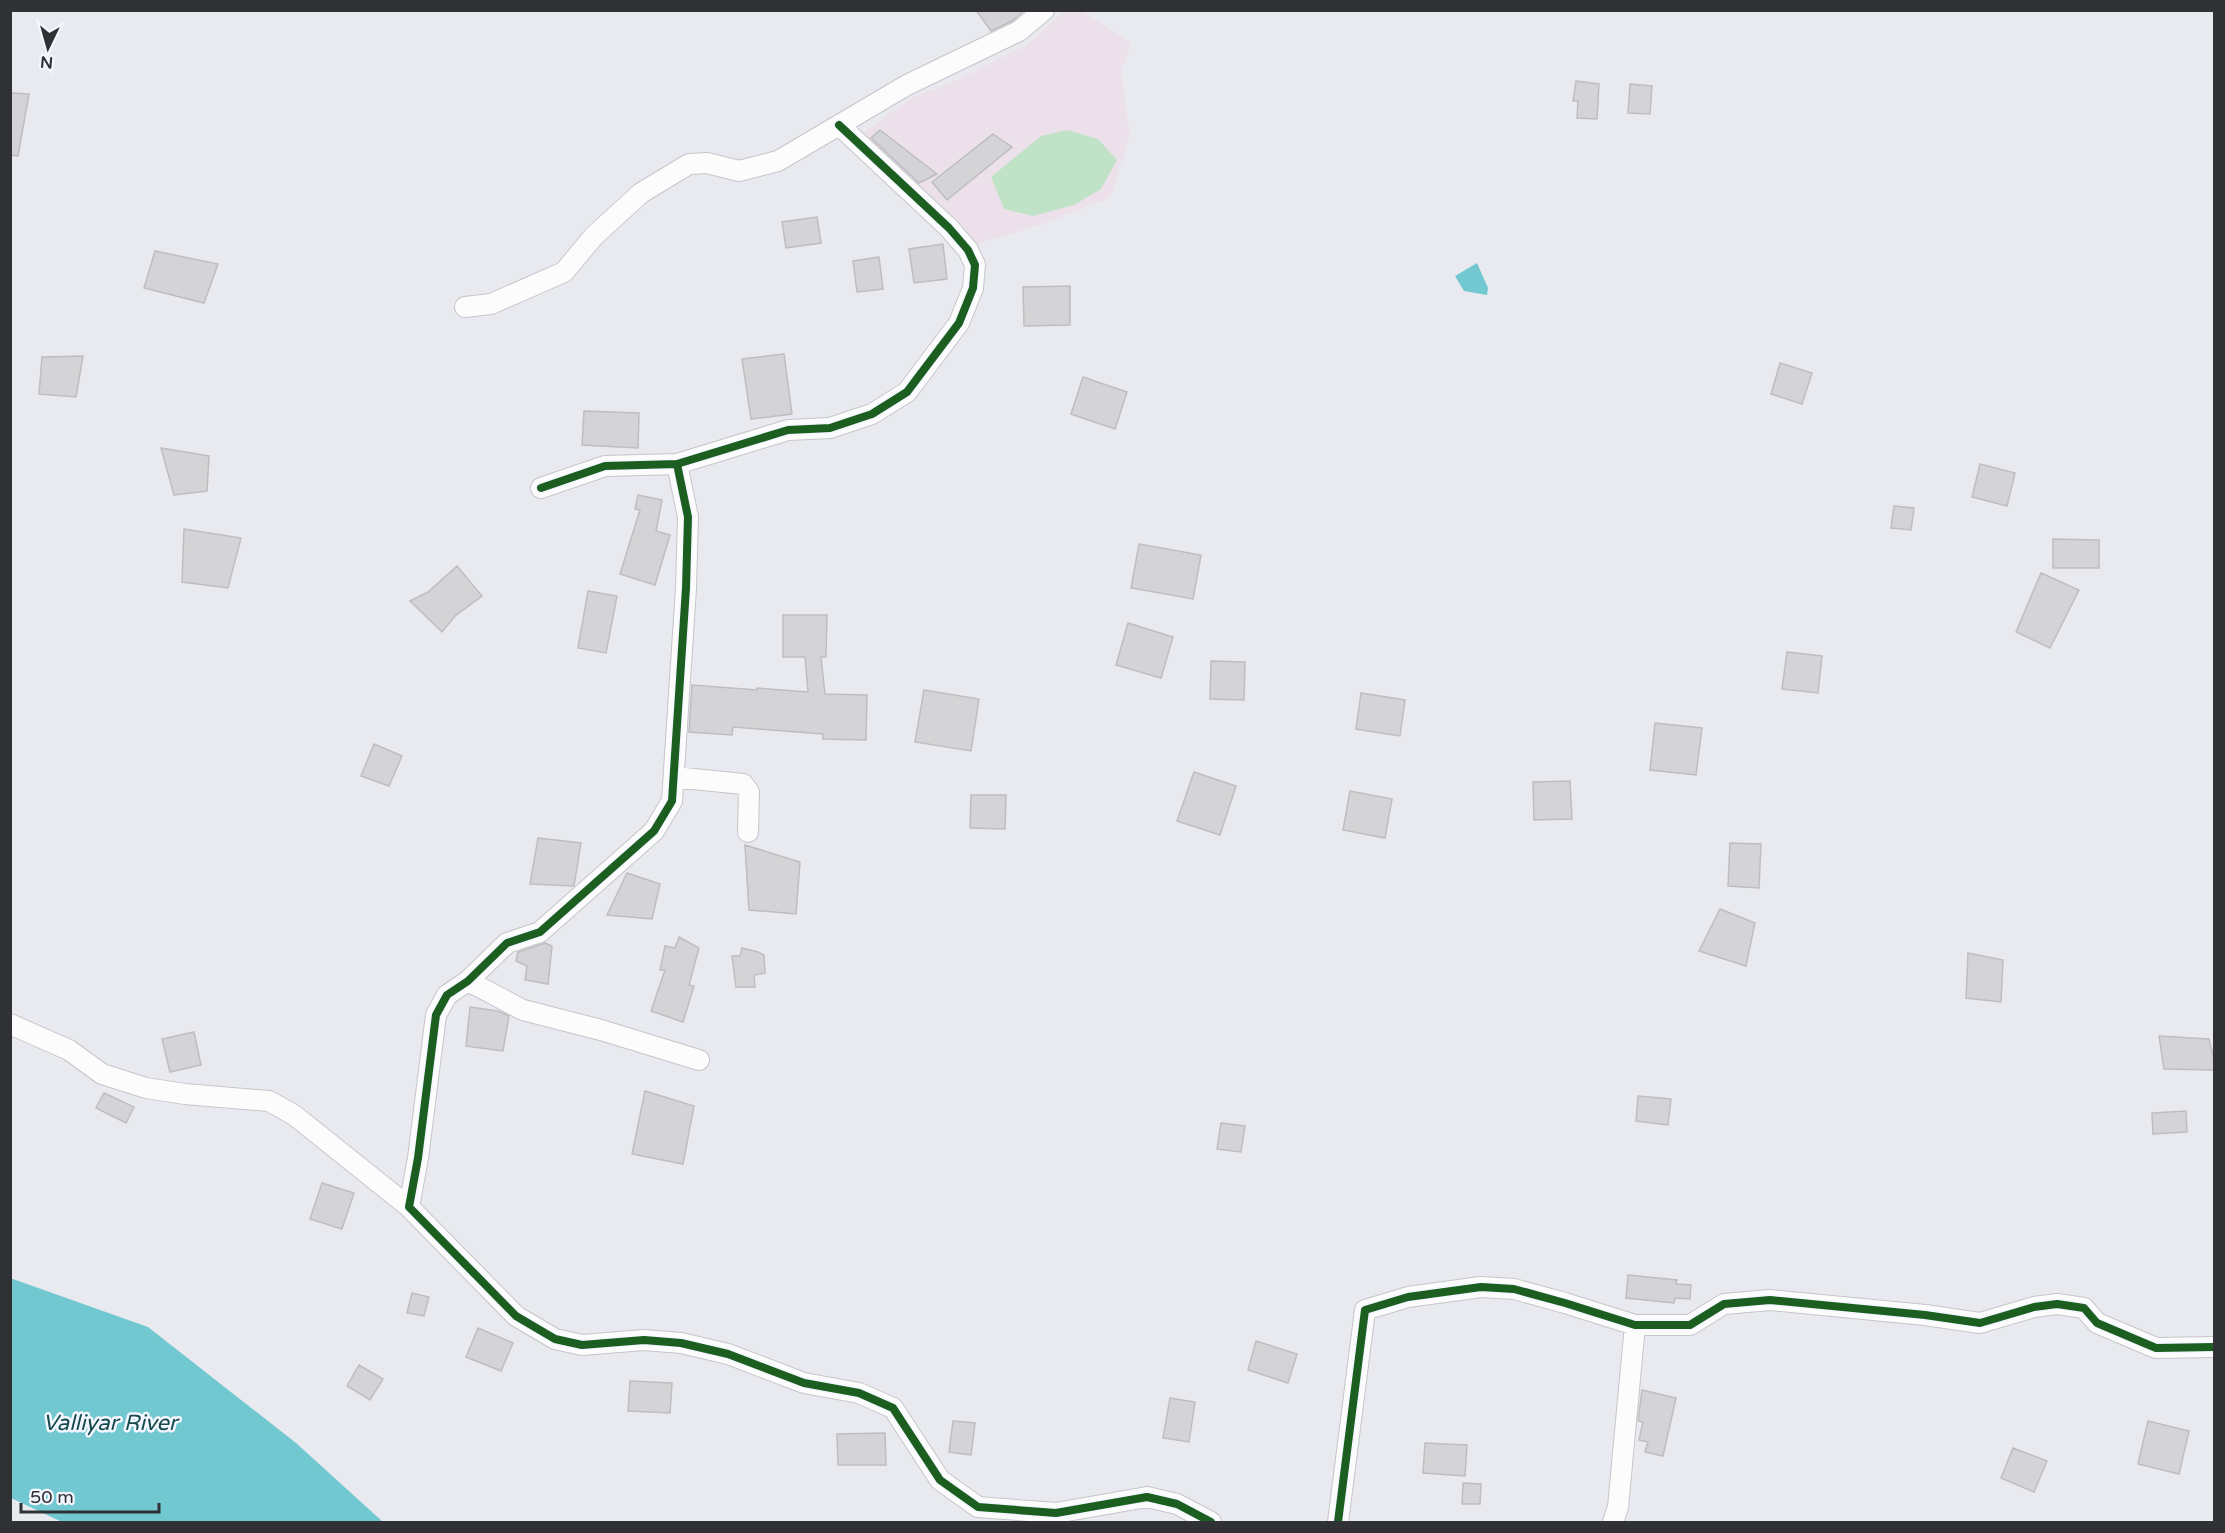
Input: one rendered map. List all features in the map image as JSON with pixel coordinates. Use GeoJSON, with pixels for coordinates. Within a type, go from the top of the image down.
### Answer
{"type":"FeatureCollection","features":[{"type":"Feature","properties":{"kind":"street"},"geometry":{"type":"LineString","coordinates":[[465,307],[491,304],[564,272],[594,236],[641,193],[689,164],[707,163],[739,171],[778,161],[908,85],[1019,31],[1044,10]]}},
{"type":"Feature","properties":{"kind":"street"},"geometry":{"type":"LineString","coordinates":[[542,488],[605,466],[677,464],[789,430],[830,428],[872,414],[907,392],[959,324],[973,288],[975,265],[968,250],[949,228],[839,125]]}},
{"type":"Feature","properties":{"kind":"street"},"geometry":{"type":"LineString","coordinates":[[410,1207],[436,1015],[447,995],[468,981],[507,943],[540,932],[654,831],[672,801],[686,588],[688,517],[677,464]]}},
{"type":"Feature","properties":{"kind":"street"},"geometry":{"type":"LineString","coordinates":[[674,777],[743,784],[749,792],[748,832]]}},
{"type":"Feature","properties":{"kind":"street"},"geometry":{"type":"LineString","coordinates":[[468,981],[523,1011],[601,1030],[699,1060]]}},
{"type":"Feature","properties":{"kind":"street"},"geometry":{"type":"LineString","coordinates":[[10,1024],[69,1050],[102,1074],[146,1088],[185,1094],[269,1101],[294,1115],[410,1207],[516,1316],[555,1339],[582,1345],[644,1340],[681,1343],[728,1354],[804,1383],[859,1393],[893,1408],[940,1480],[986,1515],[1056,1513],[1147,1497],[1177,1504],[1211,1522]]}},
{"type":"Feature","properties":{"kind":"street"},"geometry":{"type":"LineString","coordinates":[[1338,1522],[1365,1310],[1408,1297],[1481,1287],[1514,1289],[1635,1325],[1690,1325],[1724,1304],[1770,1300],[1925,1315],[1980,1323],[2034,1307],[2057,1304],[2084,1308],[2097,1323],[2156,1348],[2214,1347]]}},
{"type":"Feature","properties":{"kind":"street"},"geometry":{"type":"LineString","coordinates":[[1613,1522],[1618,1507],[1635,1325]]}},
{"type":"Feature","properties":{"kind":"shaded area"},"geometry":{"type":"Polygon","coordinates":[[[1065,11],[1081,11],[1132,43],[1121,72],[1130,135],[1110,198],[1037,226],[977,244],[927,203],[858,136],[912,98],[957,80],[1025,46],[1065,11]]]}},
{"type":"Feature","properties":{"kind":"green space"},"geometry":{"type":"Polygon","coordinates":[[[1067,130],[1098,139],[1117,160],[1101,189],[1074,205],[1033,216],[1004,209],[991,177],[1041,136],[1067,130]]]}},
{"type":"Feature","properties":{"kind":"water"},"geometry":{"type":"Polygon","coordinates":[[[1477,263],[1488,288],[1487,295],[1464,291],[1455,276],[1477,263]]]}},
{"type":"Feature","properties":{"kind":"water","name":"Valliyar River"},"geometry":{"type":"Polygon","coordinates":[[[10,1278],[148,1327],[296,1443],[383,1522],[62,1522],[11,1498],[10,1278]]]}},
{"type":"Feature","properties":{"kind":"building"},"geometry":{"type":"Polygon","coordinates":[[[976,10],[1025,10],[1012,21],[991,31],[976,10]]]}},
{"type":"Feature","properties":{"kind":"building"},"geometry":{"type":"Polygon","coordinates":[[[1576,81],[1599,84],[1597,119],[1577,118],[1578,101],[1573,101],[1576,81]]]}},
{"type":"Feature","properties":{"kind":"building"},"geometry":{"type":"Polygon","coordinates":[[[1630,84],[1652,86],[1650,114],[1628,113],[1630,84]]]}},
{"type":"Feature","properties":{"kind":"building"},"geometry":{"type":"Polygon","coordinates":[[[10,93],[29,94],[18,156],[10,155],[10,93]]]}},
{"type":"Feature","properties":{"kind":"building"},"geometry":{"type":"Polygon","coordinates":[[[880,130],[937,174],[919,183],[871,138],[880,130]]]}},
{"type":"Feature","properties":{"kind":"building"},"geometry":{"type":"Polygon","coordinates":[[[993,134],[1012,147],[947,200],[932,182],[993,134]]]}},
{"type":"Feature","properties":{"kind":"building"},"geometry":{"type":"Polygon","coordinates":[[[817,217],[821,243],[786,248],[782,222],[817,217]]]}},
{"type":"Feature","properties":{"kind":"building"},"geometry":{"type":"Polygon","coordinates":[[[943,244],[947,279],[914,283],[909,249],[943,244]]]}},
{"type":"Feature","properties":{"kind":"building"},"geometry":{"type":"Polygon","coordinates":[[[155,251],[218,264],[204,303],[144,288],[155,251]]]}},
{"type":"Feature","properties":{"kind":"building"},"geometry":{"type":"Polygon","coordinates":[[[879,257],[883,289],[857,292],[853,261],[879,257]]]}},
{"type":"Feature","properties":{"kind":"building"},"geometry":{"type":"Polygon","coordinates":[[[1070,286],[1070,325],[1024,326],[1023,287],[1070,286]]]}},
{"type":"Feature","properties":{"kind":"building"},"geometry":{"type":"Polygon","coordinates":[[[784,354],[792,414],[751,419],[742,359],[784,354]]]}},
{"type":"Feature","properties":{"kind":"building"},"geometry":{"type":"Polygon","coordinates":[[[83,356],[76,397],[39,394],[42,357],[83,356]]]}},
{"type":"Feature","properties":{"kind":"building"},"geometry":{"type":"Polygon","coordinates":[[[1780,363],[1812,373],[1802,404],[1771,394],[1780,363]]]}},
{"type":"Feature","properties":{"kind":"building"},"geometry":{"type":"Polygon","coordinates":[[[1083,377],[1127,392],[1115,429],[1071,414],[1083,377]]]}},
{"type":"Feature","properties":{"kind":"building"},"geometry":{"type":"Polygon","coordinates":[[[584,411],[639,413],[638,448],[582,445],[584,411]]]}},
{"type":"Feature","properties":{"kind":"building"},"geometry":{"type":"Polygon","coordinates":[[[161,448],[209,456],[207,491],[174,495],[161,448]]]}},
{"type":"Feature","properties":{"kind":"building"},"geometry":{"type":"Polygon","coordinates":[[[1980,464],[2015,473],[2007,506],[1972,497],[1980,464]]]}},
{"type":"Feature","properties":{"kind":"building"},"geometry":{"type":"Polygon","coordinates":[[[638,495],[662,500],[656,531],[670,535],[655,585],[620,574],[640,510],[635,509],[638,495]]]}},
{"type":"Feature","properties":{"kind":"building"},"geometry":{"type":"Polygon","coordinates":[[[1894,506],[1914,508],[1911,530],[1891,528],[1894,506]]]}},
{"type":"Feature","properties":{"kind":"building"},"geometry":{"type":"Polygon","coordinates":[[[184,529],[241,538],[228,588],[182,582],[184,529]]]}},
{"type":"Feature","properties":{"kind":"building"},"geometry":{"type":"Polygon","coordinates":[[[2053,539],[2099,540],[2099,568],[2053,568],[2053,539]]]}},
{"type":"Feature","properties":{"kind":"building"},"geometry":{"type":"Polygon","coordinates":[[[1139,544],[1201,555],[1193,599],[1131,588],[1139,544]]]}},
{"type":"Feature","properties":{"kind":"building"},"geometry":{"type":"Polygon","coordinates":[[[457,566],[482,596],[455,616],[442,632],[410,601],[428,592],[457,566]]]}},
{"type":"Feature","properties":{"kind":"building"},"geometry":{"type":"Polygon","coordinates":[[[2041,573],[2079,590],[2050,648],[2016,632],[2041,573]]]}},
{"type":"Feature","properties":{"kind":"building"},"geometry":{"type":"Polygon","coordinates":[[[588,591],[617,596],[606,653],[578,648],[588,591]]]}},
{"type":"Feature","properties":{"kind":"building"},"geometry":{"type":"Polygon","coordinates":[[[783,615],[827,615],[826,657],[821,657],[825,694],[867,695],[866,740],[823,739],[823,734],[733,727],[732,735],[689,732],[692,685],[808,692],[805,657],[783,657],[783,615]]]}},
{"type":"Feature","properties":{"kind":"building"},"geometry":{"type":"Polygon","coordinates":[[[1128,623],[1173,637],[1161,678],[1116,665],[1128,623]]]}},
{"type":"Feature","properties":{"kind":"building"},"geometry":{"type":"Polygon","coordinates":[[[1787,652],[1822,656],[1818,693],[1782,689],[1787,652]]]}},
{"type":"Feature","properties":{"kind":"building"},"geometry":{"type":"Polygon","coordinates":[[[1211,661],[1245,662],[1244,700],[1210,699],[1211,661]]]}},
{"type":"Feature","properties":{"kind":"building"},"geometry":{"type":"Polygon","coordinates":[[[924,690],[979,699],[971,751],[915,742],[924,690]]]}},
{"type":"Feature","properties":{"kind":"building"},"geometry":{"type":"Polygon","coordinates":[[[1361,693],[1405,700],[1400,736],[1356,729],[1361,693]]]}},
{"type":"Feature","properties":{"kind":"building"},"geometry":{"type":"Polygon","coordinates":[[[1655,723],[1702,728],[1696,775],[1650,770],[1655,723]]]}},
{"type":"Feature","properties":{"kind":"building"},"geometry":{"type":"Polygon","coordinates":[[[374,744],[402,756],[389,786],[361,776],[374,744]]]}},
{"type":"Feature","properties":{"kind":"building"},"geometry":{"type":"Polygon","coordinates":[[[1194,772],[1236,786],[1220,835],[1177,821],[1194,772]]]}},
{"type":"Feature","properties":{"kind":"building"},"geometry":{"type":"Polygon","coordinates":[[[1570,781],[1572,819],[1534,820],[1533,782],[1570,781]]]}},
{"type":"Feature","properties":{"kind":"building"},"geometry":{"type":"Polygon","coordinates":[[[1350,791],[1392,799],[1385,838],[1343,830],[1350,791]]]}},
{"type":"Feature","properties":{"kind":"building"},"geometry":{"type":"Polygon","coordinates":[[[971,795],[1006,795],[1005,829],[970,828],[971,795]]]}},
{"type":"Feature","properties":{"kind":"building"},"geometry":{"type":"Polygon","coordinates":[[[538,838],[581,843],[574,886],[530,884],[538,838]]]}},
{"type":"Feature","properties":{"kind":"building"},"geometry":{"type":"Polygon","coordinates":[[[1730,843],[1761,844],[1759,888],[1728,886],[1730,843]]]}},
{"type":"Feature","properties":{"kind":"building"},"geometry":{"type":"Polygon","coordinates":[[[745,845],[800,862],[796,914],[749,910],[745,845]]]}},
{"type":"Feature","properties":{"kind":"building"},"geometry":{"type":"Polygon","coordinates":[[[627,873],[660,884],[652,919],[607,915],[627,873]]]}},
{"type":"Feature","properties":{"kind":"building"},"geometry":{"type":"Polygon","coordinates":[[[1720,909],[1755,923],[1746,966],[1699,951],[1720,909]]]}},
{"type":"Feature","properties":{"kind":"building"},"geometry":{"type":"Polygon","coordinates":[[[679,937],[699,948],[689,985],[694,986],[683,1022],[651,1011],[665,970],[660,970],[665,946],[675,948],[679,937]]]}},
{"type":"Feature","properties":{"kind":"building"},"geometry":{"type":"Polygon","coordinates":[[[545,943],[552,946],[548,984],[525,980],[527,966],[516,961],[518,952],[545,943]]]}},
{"type":"Feature","properties":{"kind":"building"},"geometry":{"type":"Polygon","coordinates":[[[742,948],[764,955],[765,973],[754,975],[755,987],[736,987],[732,956],[740,956],[742,948]]]}},
{"type":"Feature","properties":{"kind":"building"},"geometry":{"type":"Polygon","coordinates":[[[1968,953],[2003,960],[2001,1002],[1966,998],[1968,953]]]}},
{"type":"Feature","properties":{"kind":"building"},"geometry":{"type":"Polygon","coordinates":[[[470,1007],[498,1011],[509,1016],[503,1051],[466,1046],[470,1007]]]}},
{"type":"Feature","properties":{"kind":"building"},"geometry":{"type":"Polygon","coordinates":[[[194,1032],[201,1065],[170,1072],[162,1039],[194,1032]]]}},
{"type":"Feature","properties":{"kind":"building"},"geometry":{"type":"Polygon","coordinates":[[[2159,1036],[2209,1039],[2214,1070],[2164,1069],[2159,1036]]]}},
{"type":"Feature","properties":{"kind":"building"},"geometry":{"type":"Polygon","coordinates":[[[645,1091],[694,1106],[683,1164],[632,1154],[645,1091]]]}},
{"type":"Feature","properties":{"kind":"building"},"geometry":{"type":"Polygon","coordinates":[[[104,1093],[134,1107],[126,1123],[96,1108],[104,1093]]]}},
{"type":"Feature","properties":{"kind":"building"},"geometry":{"type":"Polygon","coordinates":[[[1638,1096],[1671,1099],[1668,1125],[1636,1121],[1638,1096]]]}},
{"type":"Feature","properties":{"kind":"building"},"geometry":{"type":"Polygon","coordinates":[[[2186,1111],[2187,1132],[2153,1134],[2152,1113],[2186,1111]]]}},
{"type":"Feature","properties":{"kind":"building"},"geometry":{"type":"Polygon","coordinates":[[[1221,1123],[1245,1126],[1241,1152],[1217,1149],[1221,1123]]]}},
{"type":"Feature","properties":{"kind":"building"},"geometry":{"type":"Polygon","coordinates":[[[322,1183],[354,1193],[342,1229],[310,1219],[322,1183]]]}},
{"type":"Feature","properties":{"kind":"building"},"geometry":{"type":"Polygon","coordinates":[[[1628,1275],[1677,1280],[1676,1284],[1691,1285],[1690,1299],[1675,1298],[1674,1303],[1626,1298],[1628,1275]]]}},
{"type":"Feature","properties":{"kind":"building"},"geometry":{"type":"Polygon","coordinates":[[[412,1293],[429,1297],[424,1316],[407,1313],[412,1293]]]}},
{"type":"Feature","properties":{"kind":"building"},"geometry":{"type":"Polygon","coordinates":[[[478,1328],[513,1343],[501,1371],[466,1357],[478,1328]]]}},
{"type":"Feature","properties":{"kind":"building"},"geometry":{"type":"Polygon","coordinates":[[[1256,1341],[1297,1354],[1288,1383],[1248,1370],[1256,1341]]]}},
{"type":"Feature","properties":{"kind":"building"},"geometry":{"type":"Polygon","coordinates":[[[359,1365],[383,1379],[370,1400],[347,1386],[359,1365]]]}},
{"type":"Feature","properties":{"kind":"building"},"geometry":{"type":"Polygon","coordinates":[[[630,1381],[672,1383],[670,1413],[628,1411],[630,1381]]]}},
{"type":"Feature","properties":{"kind":"building"},"geometry":{"type":"Polygon","coordinates":[[[1642,1390],[1676,1398],[1663,1456],[1645,1452],[1648,1442],[1639,1440],[1643,1422],[1638,1421],[1642,1390]]]}},
{"type":"Feature","properties":{"kind":"building"},"geometry":{"type":"Polygon","coordinates":[[[1170,1398],[1195,1402],[1189,1442],[1163,1438],[1170,1398]]]}},
{"type":"Feature","properties":{"kind":"building"},"geometry":{"type":"Polygon","coordinates":[[[953,1421],[975,1423],[971,1455],[949,1452],[953,1421]]]}},
{"type":"Feature","properties":{"kind":"building"},"geometry":{"type":"Polygon","coordinates":[[[2148,1421],[2189,1431],[2179,1474],[2138,1464],[2148,1421]]]}},
{"type":"Feature","properties":{"kind":"building"},"geometry":{"type":"Polygon","coordinates":[[[885,1433],[886,1465],[838,1465],[837,1434],[885,1433]]]}},
{"type":"Feature","properties":{"kind":"building"},"geometry":{"type":"Polygon","coordinates":[[[1425,1443],[1467,1445],[1465,1476],[1423,1473],[1425,1443]]]}},
{"type":"Feature","properties":{"kind":"building"},"geometry":{"type":"Polygon","coordinates":[[[2013,1448],[2047,1461],[2034,1492],[2001,1478],[2013,1448]]]}},
{"type":"Feature","properties":{"kind":"building"},"geometry":{"type":"Polygon","coordinates":[[[1463,1483],[1481,1484],[1480,1504],[1462,1504],[1463,1483]]]}},
{"type":"Feature","properties":{"kind":"cycle path"},"geometry":{"type":"LineString","coordinates":[[541,488],[605,466],[677,464],[788,430],[830,428],[872,414],[907,392],[959,323],[973,288],[975,265],[968,250],[949,228],[839,125]]}},
{"type":"Feature","properties":{"kind":"cycle path"},"geometry":{"type":"LineString","coordinates":[[677,464],[688,517],[686,588],[672,801],[654,831],[540,932],[507,943],[468,981],[447,995],[436,1015],[418,1158],[409,1207],[516,1316],[555,1339],[582,1345],[644,1340],[681,1343],[728,1354],[804,1383],[859,1393],[893,1408],[940,1480],[978,1507],[1056,1513],[1147,1497],[1177,1504],[1211,1522]]}},
{"type":"Feature","properties":{"kind":"cycle path"},"geometry":{"type":"LineString","coordinates":[[1338,1522],[1365,1310],[1408,1297],[1481,1287],[1514,1289],[1635,1325],[1690,1325],[1724,1304],[1770,1300],[1925,1315],[1980,1323],[2034,1307],[2057,1304],[2084,1308],[2097,1323],[2156,1348],[2214,1347]]}}]}
